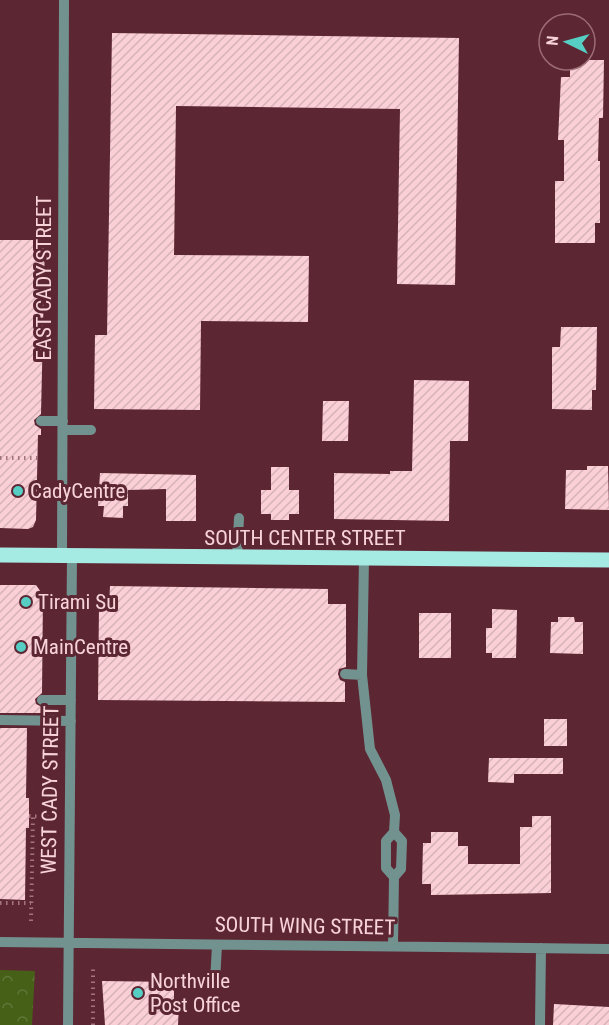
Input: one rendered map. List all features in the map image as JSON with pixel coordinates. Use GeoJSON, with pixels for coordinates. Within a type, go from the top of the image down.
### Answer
{"type":"FeatureCollection","features":[{"type":"Feature","properties":{"kind":"main road","name":"SOUTH CENTER STREET"},"geometry":{"type":"LineString","coordinates":[[0,555],[237,559],[609,560]]}},
{"type":"Feature","properties":{"kind":"street","name":"EAST CADY STREET"},"geometry":{"type":"LineString","coordinates":[[64,0],[63,425],[67,556]]}},
{"type":"Feature","properties":{"kind":"street"},"geometry":{"type":"LineString","coordinates":[[41,421],[91,430]]}},
{"type":"Feature","properties":{"kind":"street"},"geometry":{"type":"LineString","coordinates":[[237,559],[239,518]]}},
{"type":"Feature","properties":{"kind":"street","name":"WEST CADY STREET"},"geometry":{"type":"LineString","coordinates":[[67,556],[71,700],[68,1025]]}},
{"type":"Feature","properties":{"kind":"street"},"geometry":{"type":"LineString","coordinates":[[364,560],[362,675],[370,749],[386,780],[395,815],[394,832],[386,841],[386,868],[394,877],[393,946]]}},
{"type":"Feature","properties":{"kind":"street"},"geometry":{"type":"LineString","coordinates":[[345,674],[362,675]]}},
{"type":"Feature","properties":{"kind":"street"},"geometry":{"type":"LineString","coordinates":[[42,700],[71,700]]}},
{"type":"Feature","properties":{"kind":"street"},"geometry":{"type":"LineString","coordinates":[[0,720],[71,721]]}},
{"type":"Feature","properties":{"kind":"street","name":"SOUTH WING STREET"},"geometry":{"type":"LineString","coordinates":[[0,942],[609,949]]}},
{"type":"Feature","properties":{"kind":"street"},"geometry":{"type":"LineString","coordinates":[[215,982],[217,945]]}},
{"type":"Feature","properties":{"kind":"street"},"geometry":{"type":"LineString","coordinates":[[540,1025],[541,948]]}},
{"type":"Feature","properties":{"kind":"path"},"geometry":{"type":"LineString","coordinates":[[0,458],[40,458]]}},
{"type":"Feature","properties":{"kind":"path"},"geometry":{"type":"LineString","coordinates":[[31,921],[31,816],[49,817]]}},
{"type":"Feature","properties":{"kind":"path"},"geometry":{"type":"LineString","coordinates":[[0,903],[31,903]]}},
{"type":"Feature","properties":{"kind":"path"},"geometry":{"type":"LineString","coordinates":[[93,967],[93,1025]]}},
{"type":"Feature","properties":{"kind":"green space"},"geometry":{"type":"Polygon","coordinates":[[[0,970],[35,971],[32,1025],[0,1025],[0,970]]]}},
{"type":"Feature","properties":{"kind":"building"},"geometry":{"type":"Polygon","coordinates":[[[112,33],[459,38],[455,285],[397,284],[400,109],[176,106],[174,255],[309,256],[308,322],[201,321],[200,410],[94,409],[95,335],[107,335],[112,33]]]}},
{"type":"Feature","properties":{"kind":"building"},"geometry":{"type":"Polygon","coordinates":[[[597,60],[604,60],[603,118],[599,118],[600,223],[595,223],[595,243],[555,243],[555,181],[564,181],[564,140],[558,140],[561,77],[570,77],[570,72],[597,72],[597,60]]]}},
{"type":"Feature","properties":{"kind":"building"},"geometry":{"type":"Polygon","coordinates":[[[0,240],[45,240],[41,414],[34,420],[35,425],[41,429],[41,435],[38,435],[36,520],[33,527],[28,529],[0,528],[0,240]]]}},
{"type":"Feature","properties":{"kind":"building"},"geometry":{"type":"Polygon","coordinates":[[[561,327],[597,327],[596,390],[592,390],[592,410],[552,409],[552,347],[560,347],[561,327]]]}},
{"type":"Feature","properties":{"kind":"building"},"geometry":{"type":"Polygon","coordinates":[[[414,380],[469,381],[468,441],[450,441],[449,521],[334,519],[334,473],[390,474],[390,471],[412,471],[414,380]]]}},
{"type":"Feature","properties":{"kind":"building"},"geometry":{"type":"Polygon","coordinates":[[[323,401],[349,401],[348,441],[322,441],[323,401]]]}},
{"type":"Feature","properties":{"kind":"building"},"geometry":{"type":"Polygon","coordinates":[[[587,466],[608,466],[609,510],[565,509],[566,470],[587,470],[587,466]]]}},
{"type":"Feature","properties":{"kind":"building"},"geometry":{"type":"Polygon","coordinates":[[[271,467],[289,467],[289,490],[299,490],[299,514],[289,514],[289,520],[271,520],[271,514],[261,514],[261,490],[271,490],[271,467]]]}},
{"type":"Feature","properties":{"kind":"building"},"geometry":{"type":"Polygon","coordinates":[[[100,473],[196,475],[196,521],[166,521],[166,489],[128,490],[128,506],[123,506],[123,518],[103,517],[104,506],[98,506],[100,473]]]}},
{"type":"Feature","properties":{"kind":"building","name":"MainCentre"},"geometry":{"type":"Polygon","coordinates":[[[0,585],[36,585],[43,595],[42,693],[35,699],[36,704],[42,707],[42,713],[0,713],[0,585]]]}},
{"type":"Feature","properties":{"kind":"building"},"geometry":{"type":"Polygon","coordinates":[[[110,586],[328,589],[328,604],[346,604],[346,667],[339,669],[338,674],[340,680],[345,682],[345,702],[98,700],[99,606],[109,606],[110,586]]]}},
{"type":"Feature","properties":{"kind":"building"},"geometry":{"type":"Polygon","coordinates":[[[492,609],[517,610],[516,658],[492,658],[492,653],[486,653],[486,628],[492,628],[492,609]]]}},
{"type":"Feature","properties":{"kind":"building"},"geometry":{"type":"Polygon","coordinates":[[[419,613],[451,613],[451,658],[419,658],[419,613]]]}},
{"type":"Feature","properties":{"kind":"building"},"geometry":{"type":"Polygon","coordinates":[[[558,617],[574,617],[575,622],[583,622],[583,654],[550,653],[551,622],[558,622],[558,617]]]}},
{"type":"Feature","properties":{"kind":"building"},"geometry":{"type":"Polygon","coordinates":[[[544,719],[567,719],[567,746],[544,746],[544,719]]]}},
{"type":"Feature","properties":{"kind":"building"},"geometry":{"type":"Polygon","coordinates":[[[0,728],[27,728],[26,798],[29,798],[29,828],[26,828],[25,900],[0,899],[0,728]]]}},
{"type":"Feature","properties":{"kind":"building"},"geometry":{"type":"Polygon","coordinates":[[[489,758],[563,758],[563,774],[514,774],[514,783],[488,782],[489,758]]]}},
{"type":"Feature","properties":{"kind":"building"},"geometry":{"type":"Polygon","coordinates":[[[532,816],[551,816],[551,893],[431,895],[431,884],[422,884],[423,843],[431,843],[431,832],[458,832],[458,846],[468,846],[468,864],[520,864],[520,827],[532,827],[532,816]]]}},
{"type":"Feature","properties":{"kind":"building","name":"Northville Post Office"},"geometry":{"type":"Polygon","coordinates":[[[102,981],[174,982],[174,1004],[179,1004],[178,1025],[105,1025],[102,981]]]}},
{"type":"Feature","properties":{"kind":"building"},"geometry":{"type":"Polygon","coordinates":[[[554,1004],[609,1007],[609,1025],[553,1025],[554,1004]]]}},
{"type":"Feature","properties":{"kind":"place","name":"CadyCentre"},"geometry":{"type":"Point","coordinates":[18,491]}},
{"type":"Feature","properties":{"kind":"place","name":"Tirami Su"},"geometry":{"type":"Point","coordinates":[26,602]}},
{"type":"Feature","properties":{"kind":"place","name":"MainCentre"},"geometry":{"type":"Point","coordinates":[21,647]}},
{"type":"Feature","properties":{"kind":"place","name":"Northville Post Office"},"geometry":{"type":"Point","coordinates":[138,993]}}]}
